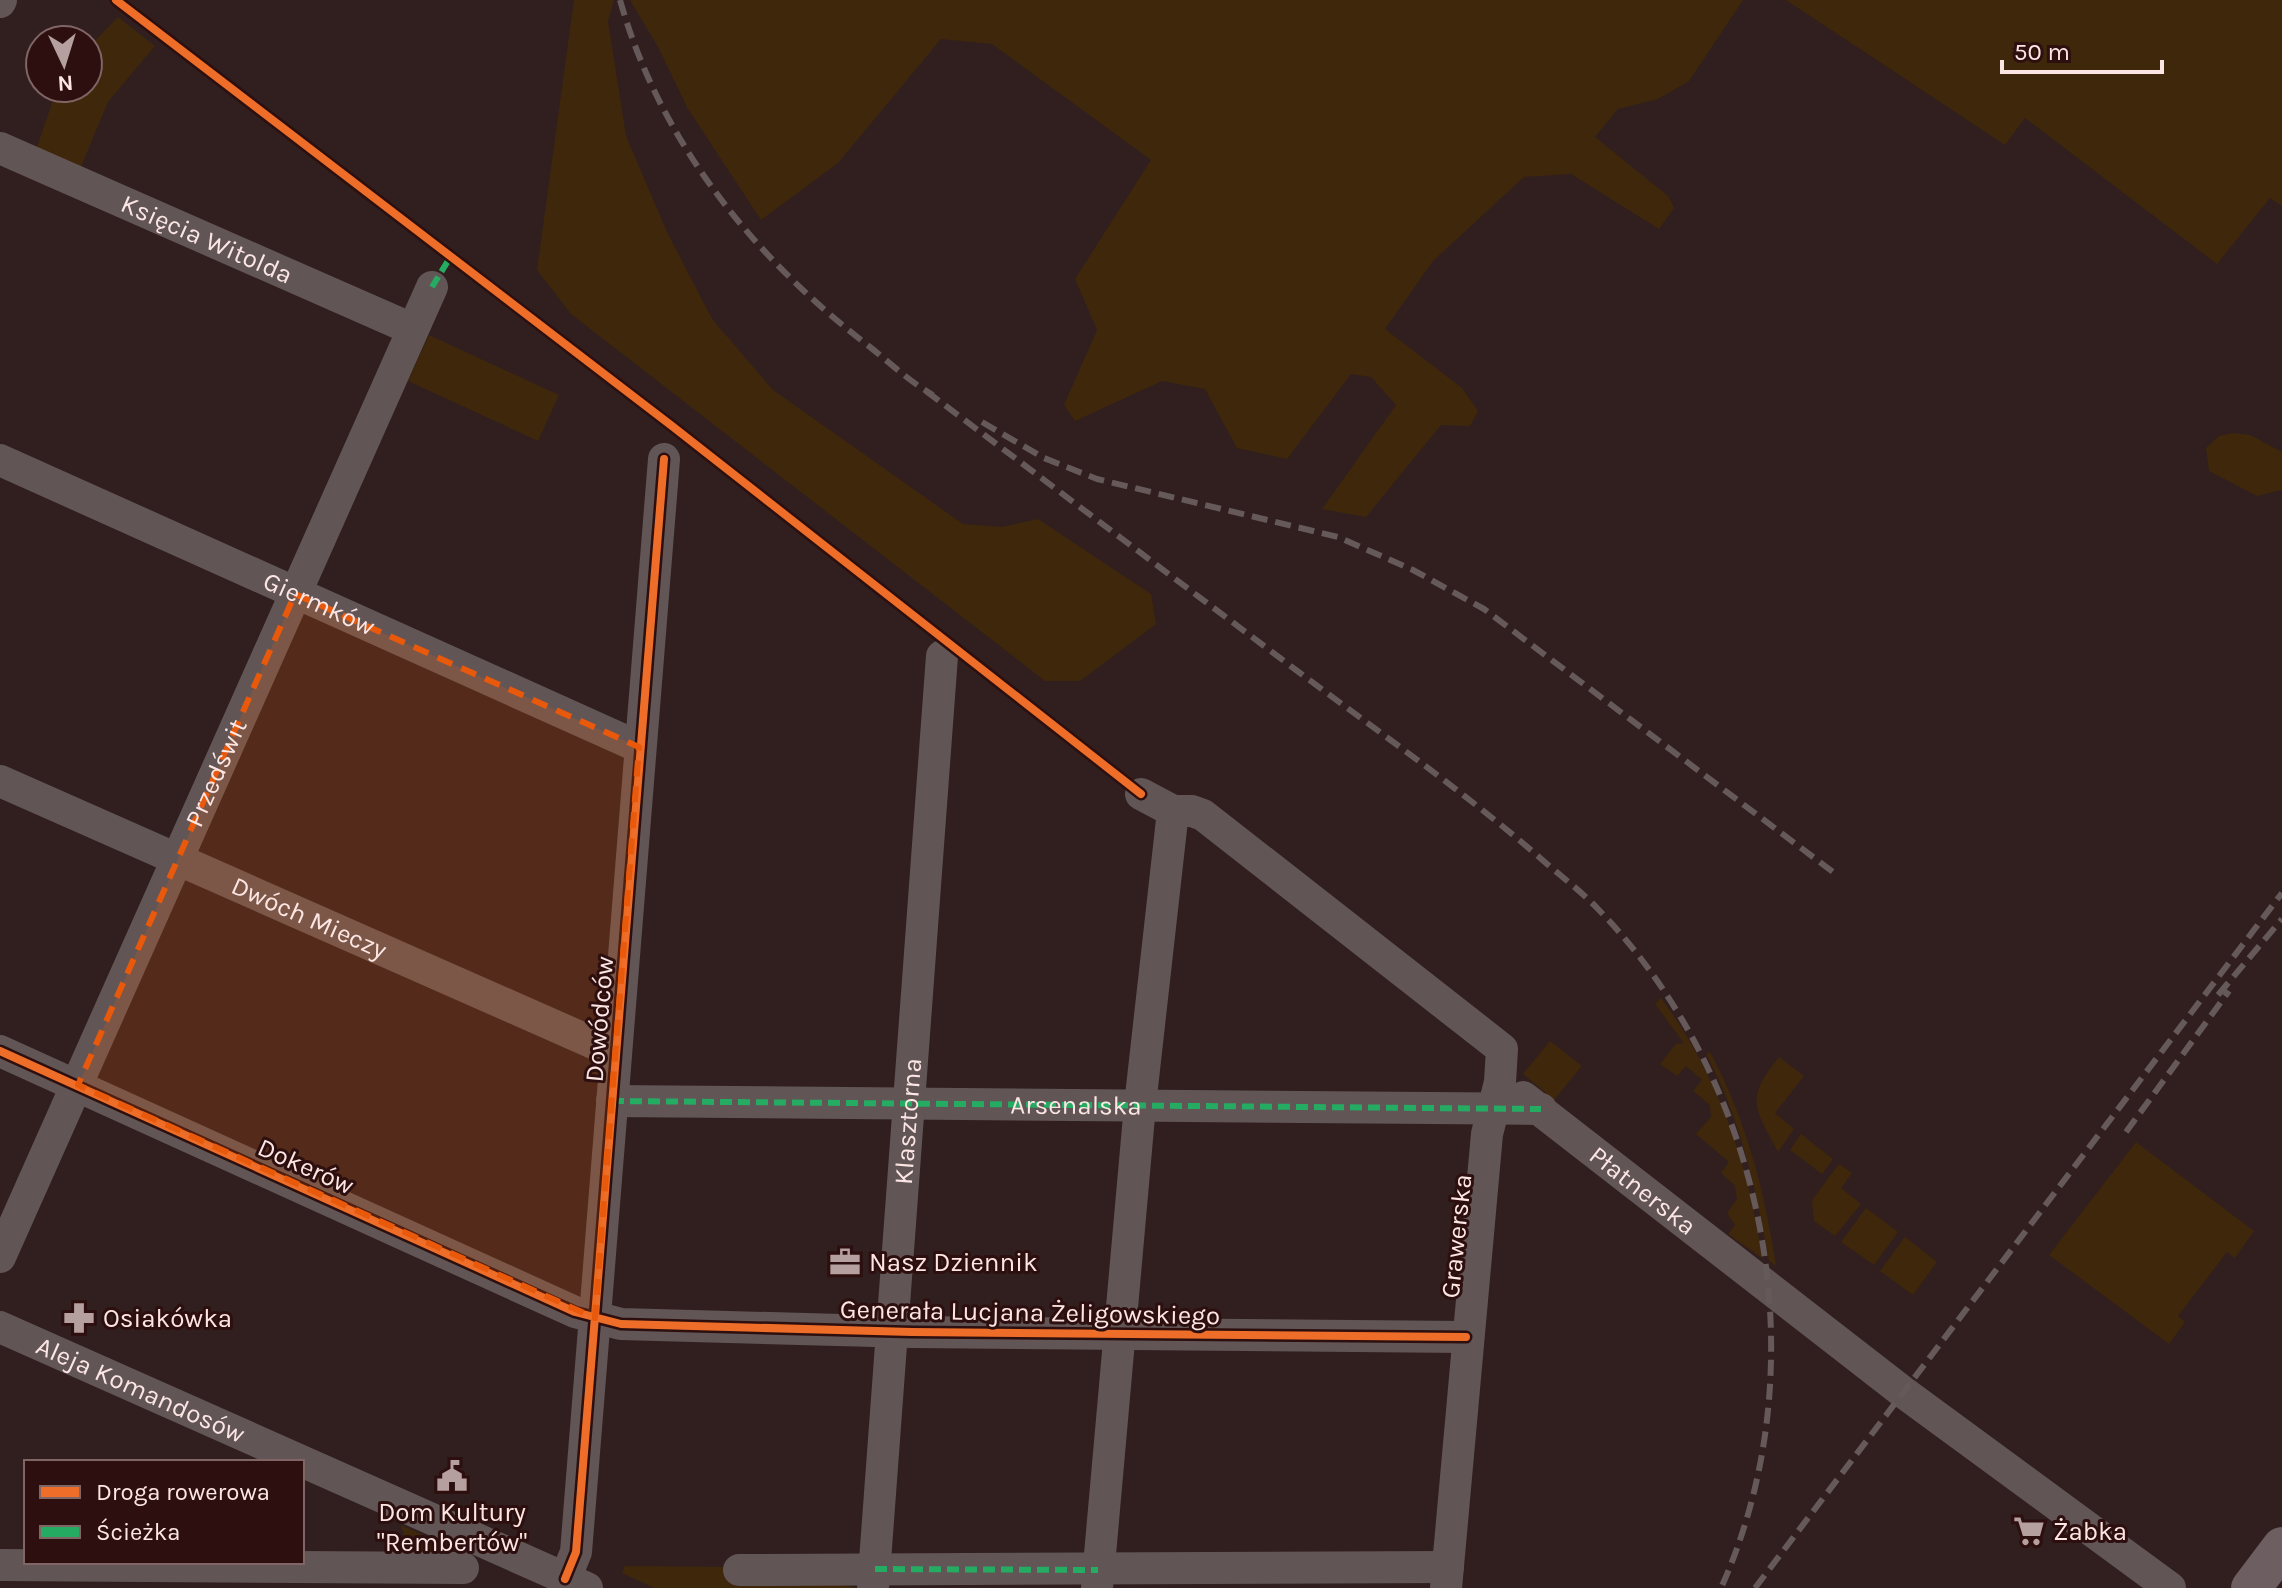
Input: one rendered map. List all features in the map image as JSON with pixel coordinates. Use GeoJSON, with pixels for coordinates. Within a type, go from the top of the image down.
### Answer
{"type":"FeatureCollection","features":[{"type":"Feature","properties":{"kind":"main road"},"geometry":{"type":"LineString","coordinates":[[2251,1588],[2282,1547]]}},
{"type":"Feature","properties":{"kind":"street","name":"Księcia Witolda"},"geometry":{"type":"LineString","coordinates":[[0,148],[412,329]]}},
{"type":"Feature","properties":{"kind":"street","name":"Przedświt"},"geometry":{"type":"LineString","coordinates":[[0,1257],[179,861],[432,287]]}},
{"type":"Feature","properties":{"kind":"street","name":"Dowódców"},"geometry":{"type":"LineString","coordinates":[[576,1583],[639,747],[664,459]]}},
{"type":"Feature","properties":{"kind":"street","name":"Giermków"},"geometry":{"type":"LineString","coordinates":[[0,460],[639,747]]}},
{"type":"Feature","properties":{"kind":"street","name":"Klasztorna"},"geometry":{"type":"LineString","coordinates":[[874,1579],[942,656]]}},
{"type":"Feature","properties":{"kind":"street","name":"Dwóch Mieczy"},"geometry":{"type":"LineString","coordinates":[[0,781],[616,1053]]}},
{"type":"Feature","properties":{"kind":"street"},"geometry":{"type":"LineString","coordinates":[[1141,794],[1173,811],[1192,811],[1203,815],[1500,1044],[1495,1096]]}},
{"type":"Feature","properties":{"kind":"street"},"geometry":{"type":"LineString","coordinates":[[1097,1579],[1140,1105],[1173,811]]}},
{"type":"Feature","properties":{"kind":"street","name":"Dokerów"},"geometry":{"type":"LineString","coordinates":[[0,1051],[595,1318]]}},
{"type":"Feature","properties":{"kind":"street","name":"Arsenalska"},"geometry":{"type":"LineString","coordinates":[[612,1101],[1140,1105],[1495,1096]]}},
{"type":"Feature","properties":{"kind":"street","name":"Płatnerska"},"geometry":{"type":"LineString","coordinates":[[1495,1096],[1541,1109],[1903,1392],[2170,1588]]}},
{"type":"Feature","properties":{"kind":"street","name":"Grawerska"},"geometry":{"type":"LineString","coordinates":[[1447,1578],[1466,1337],[1495,1096]]}},
{"type":"Feature","properties":{"kind":"street","name":"Generała Lucjana Żeligowskiego"},"geometry":{"type":"LineString","coordinates":[[595,1318],[621,1324],[890,1331],[1466,1337]]}},
{"type":"Feature","properties":{"kind":"street","name":"Aleja Komandosów"},"geometry":{"type":"LineString","coordinates":[[0,1327],[292,1460]]}},
{"type":"Feature","properties":{"kind":"street","name":"Aleja Komandosów"},"geometry":{"type":"LineString","coordinates":[[304,1465],[576,1583]]}},
{"type":"Feature","properties":{"kind":"street"},"geometry":{"type":"LineString","coordinates":[[0,1565],[283,1572],[463,1568]]}},
{"type":"Feature","properties":{"kind":"street"},"geometry":{"type":"LineString","coordinates":[[739,1570],[874,1579],[1447,1578]]}},
{"type":"Feature","properties":{"kind":"highlighted area"},"geometry":{"type":"Polygon","coordinates":[[[295,594],[639,747],[595,1318],[78,1085],[295,594]]]}},
{"type":"Feature","properties":{"kind":"shaded area"},"geometry":{"type":"Polygon","coordinates":[[[574,0],[614,0],[608,21],[626,136],[667,232],[712,319],[773,390],[963,524],[1002,527],[1038,519],[1151,594],[1156,624],[1080,681],[1045,681],[571,314],[537,270],[574,0]]]}},
{"type":"Feature","properties":{"kind":"shaded area"},"geometry":{"type":"Polygon","coordinates":[[[630,0],[1743,0],[1689,81],[1658,99],[1618,109],[1595,137],[1668,196],[1674,208],[1659,229],[1571,174],[1524,177],[1433,261],[1385,329],[1462,388],[1478,411],[1470,426],[1441,425],[1366,517],[1322,509],[1396,405],[1371,377],[1351,374],[1287,459],[1237,448],[1205,389],[1162,381],[1075,421],[1064,405],[1097,330],[1075,279],[1151,160],[992,44],[941,39],[838,163],[761,220],[688,109],[658,47],[630,0]]]}},
{"type":"Feature","properties":{"kind":"shaded area"},"geometry":{"type":"Polygon","coordinates":[[[1786,0],[2282,0],[2282,206],[2270,198],[2217,264],[2025,118],[2005,145],[1786,0]]]}},
{"type":"Feature","properties":{"kind":"shaded area"},"geometry":{"type":"Polygon","coordinates":[[[118,17],[155,46],[108,102],[80,169],[36,150],[52,104],[104,104],[104,31],[118,17]]]}},
{"type":"Feature","properties":{"kind":"shaded area"},"geometry":{"type":"Polygon","coordinates":[[[429,335],[559,395],[538,441],[408,381],[429,335]]]}},
{"type":"Feature","properties":{"kind":"shaded area"},"geometry":{"type":"Polygon","coordinates":[[[2233,433],[2250,435],[2282,452],[2282,490],[2257,496],[2209,471],[2206,448],[2219,436],[2233,433]]]}},
{"type":"Feature","properties":{"kind":"shaded area"},"geometry":{"type":"Polygon","coordinates":[[[1661,998],[1699,1058],[1728,1122],[1749,1189],[1762,1258],[1728,1234],[1735,1225],[1727,1213],[1737,1199],[1735,1186],[1721,1173],[1729,1162],[1696,1134],[1711,1117],[1710,1105],[1693,1091],[1702,1080],[1686,1066],[1677,1076],[1660,1064],[1676,1044],[1684,1043],[1655,1004],[1661,998]]]}},
{"type":"Feature","properties":{"kind":"shaded area"},"geometry":{"type":"Polygon","coordinates":[[[1550,1041],[1582,1066],[1554,1100],[1523,1074],[1550,1041]]]}},
{"type":"Feature","properties":{"kind":"shaded area"},"geometry":{"type":"Polygon","coordinates":[[[1710,1052],[1744,1130],[1766,1211],[1776,1266],[1769,1261],[1746,1155],[1729,1104],[1706,1054],[1710,1052]]]}},
{"type":"Feature","properties":{"kind":"shaded area"},"geometry":{"type":"Polygon","coordinates":[[[1779,1057],[1804,1076],[1775,1113],[1794,1129],[1778,1152],[1759,1113],[1757,1094],[1779,1057]]]}},
{"type":"Feature","properties":{"kind":"shaded area"},"geometry":{"type":"Polygon","coordinates":[[[1801,1134],[1833,1159],[1822,1174],[1790,1150],[1801,1134]]]}},
{"type":"Feature","properties":{"kind":"shaded area"},"geometry":{"type":"Polygon","coordinates":[[[2136,1142],[2254,1231],[2235,1258],[2227,1252],[2178,1316],[2185,1322],[2169,1344],[2049,1255],[2136,1142]]]}},
{"type":"Feature","properties":{"kind":"shaded area"},"geometry":{"type":"Polygon","coordinates":[[[1839,1164],[1852,1173],[1841,1188],[1861,1204],[1835,1236],[1814,1221],[1812,1200],[1839,1164]]]}},
{"type":"Feature","properties":{"kind":"shaded area"},"geometry":{"type":"Polygon","coordinates":[[[1866,1208],[1898,1232],[1874,1265],[1841,1242],[1866,1208]]]}},
{"type":"Feature","properties":{"kind":"shaded area"},"geometry":{"type":"Polygon","coordinates":[[[1905,1237],[1937,1262],[1913,1295],[1880,1271],[1905,1237]]]}},
{"type":"Feature","properties":{"kind":"shaded area"},"geometry":{"type":"Polygon","coordinates":[[[401,1525],[447,1546],[441,1559],[399,1552],[405,1539],[401,1525]]]}},
{"type":"Feature","properties":{"kind":"shaded area"},"geometry":{"type":"Polygon","coordinates":[[[625,1566],[733,1567],[859,1588],[654,1588],[622,1573],[625,1566]]]}},
{"type":"Feature","properties":{"kind":"railway"},"geometry":{"type":"LineString","coordinates":[[620,0],[637,52],[660,102],[686,149],[750,236],[828,312],[933,395]]}},
{"type":"Feature","properties":{"kind":"railway"},"geometry":{"type":"LineString","coordinates":[[926,391],[1481,809],[1591,902],[1656,979],[1703,1057],[1738,1142],[1760,1230],[1771,1321],[1768,1413],[1751,1502],[1721,1588]]}},
{"type":"Feature","properties":{"kind":"railway"},"geometry":{"type":"LineString","coordinates":[[982,422],[1044,458],[1097,479],[1338,537],[1413,570],[1484,609],[1833,872]]}},
{"type":"Feature","properties":{"kind":"railway"},"geometry":{"type":"LineString","coordinates":[[1755,1588],[2282,893]]}},
{"type":"Feature","properties":{"kind":"railway"},"geometry":{"type":"LineString","coordinates":[[2218,995],[2282,919]]}},
{"type":"Feature","properties":{"kind":"railway"},"geometry":{"type":"LineString","coordinates":[[2126,1132],[2229,991]]}},
{"type":"Feature","properties":{"kind":"marked path"},"geometry":{"type":"LineString","coordinates":[[432,287],[451,256]]}},
{"type":"Feature","properties":{"kind":"marked path"},"geometry":{"type":"LineString","coordinates":[[612,1101],[1541,1109]]}},
{"type":"Feature","properties":{"kind":"marked path"},"geometry":{"type":"LineString","coordinates":[[875,1569],[1098,1570]]}},
{"type":"Feature","properties":{"kind":"cycle path"},"geometry":{"type":"LineString","coordinates":[[116,0],[672,426],[1141,794]]}},
{"type":"Feature","properties":{"kind":"cycle path"},"geometry":{"type":"LineString","coordinates":[[565,1579],[576,1552],[664,459]]}},
{"type":"Feature","properties":{"kind":"cycle path"},"geometry":{"type":"LineString","coordinates":[[0,1051],[575,1312],[621,1324],[912,1332],[1466,1337]]}},
{"type":"Feature","properties":{"kind":"place","name":"Nasz Dziennik"},"geometry":{"type":"Point","coordinates":[845,1262]}},
{"type":"Feature","properties":{"kind":"place","name":"Osiakówka"},"geometry":{"type":"Point","coordinates":[79,1318]}},
{"type":"Feature","properties":{"kind":"place","name":"Dom Kultury \"Rembertów\""},"geometry":{"type":"Point","coordinates":[452,1476]}},
{"type":"Feature","properties":{"kind":"place","name":"Żabka"},"geometry":{"type":"Point","coordinates":[2029,1531]}}]}
